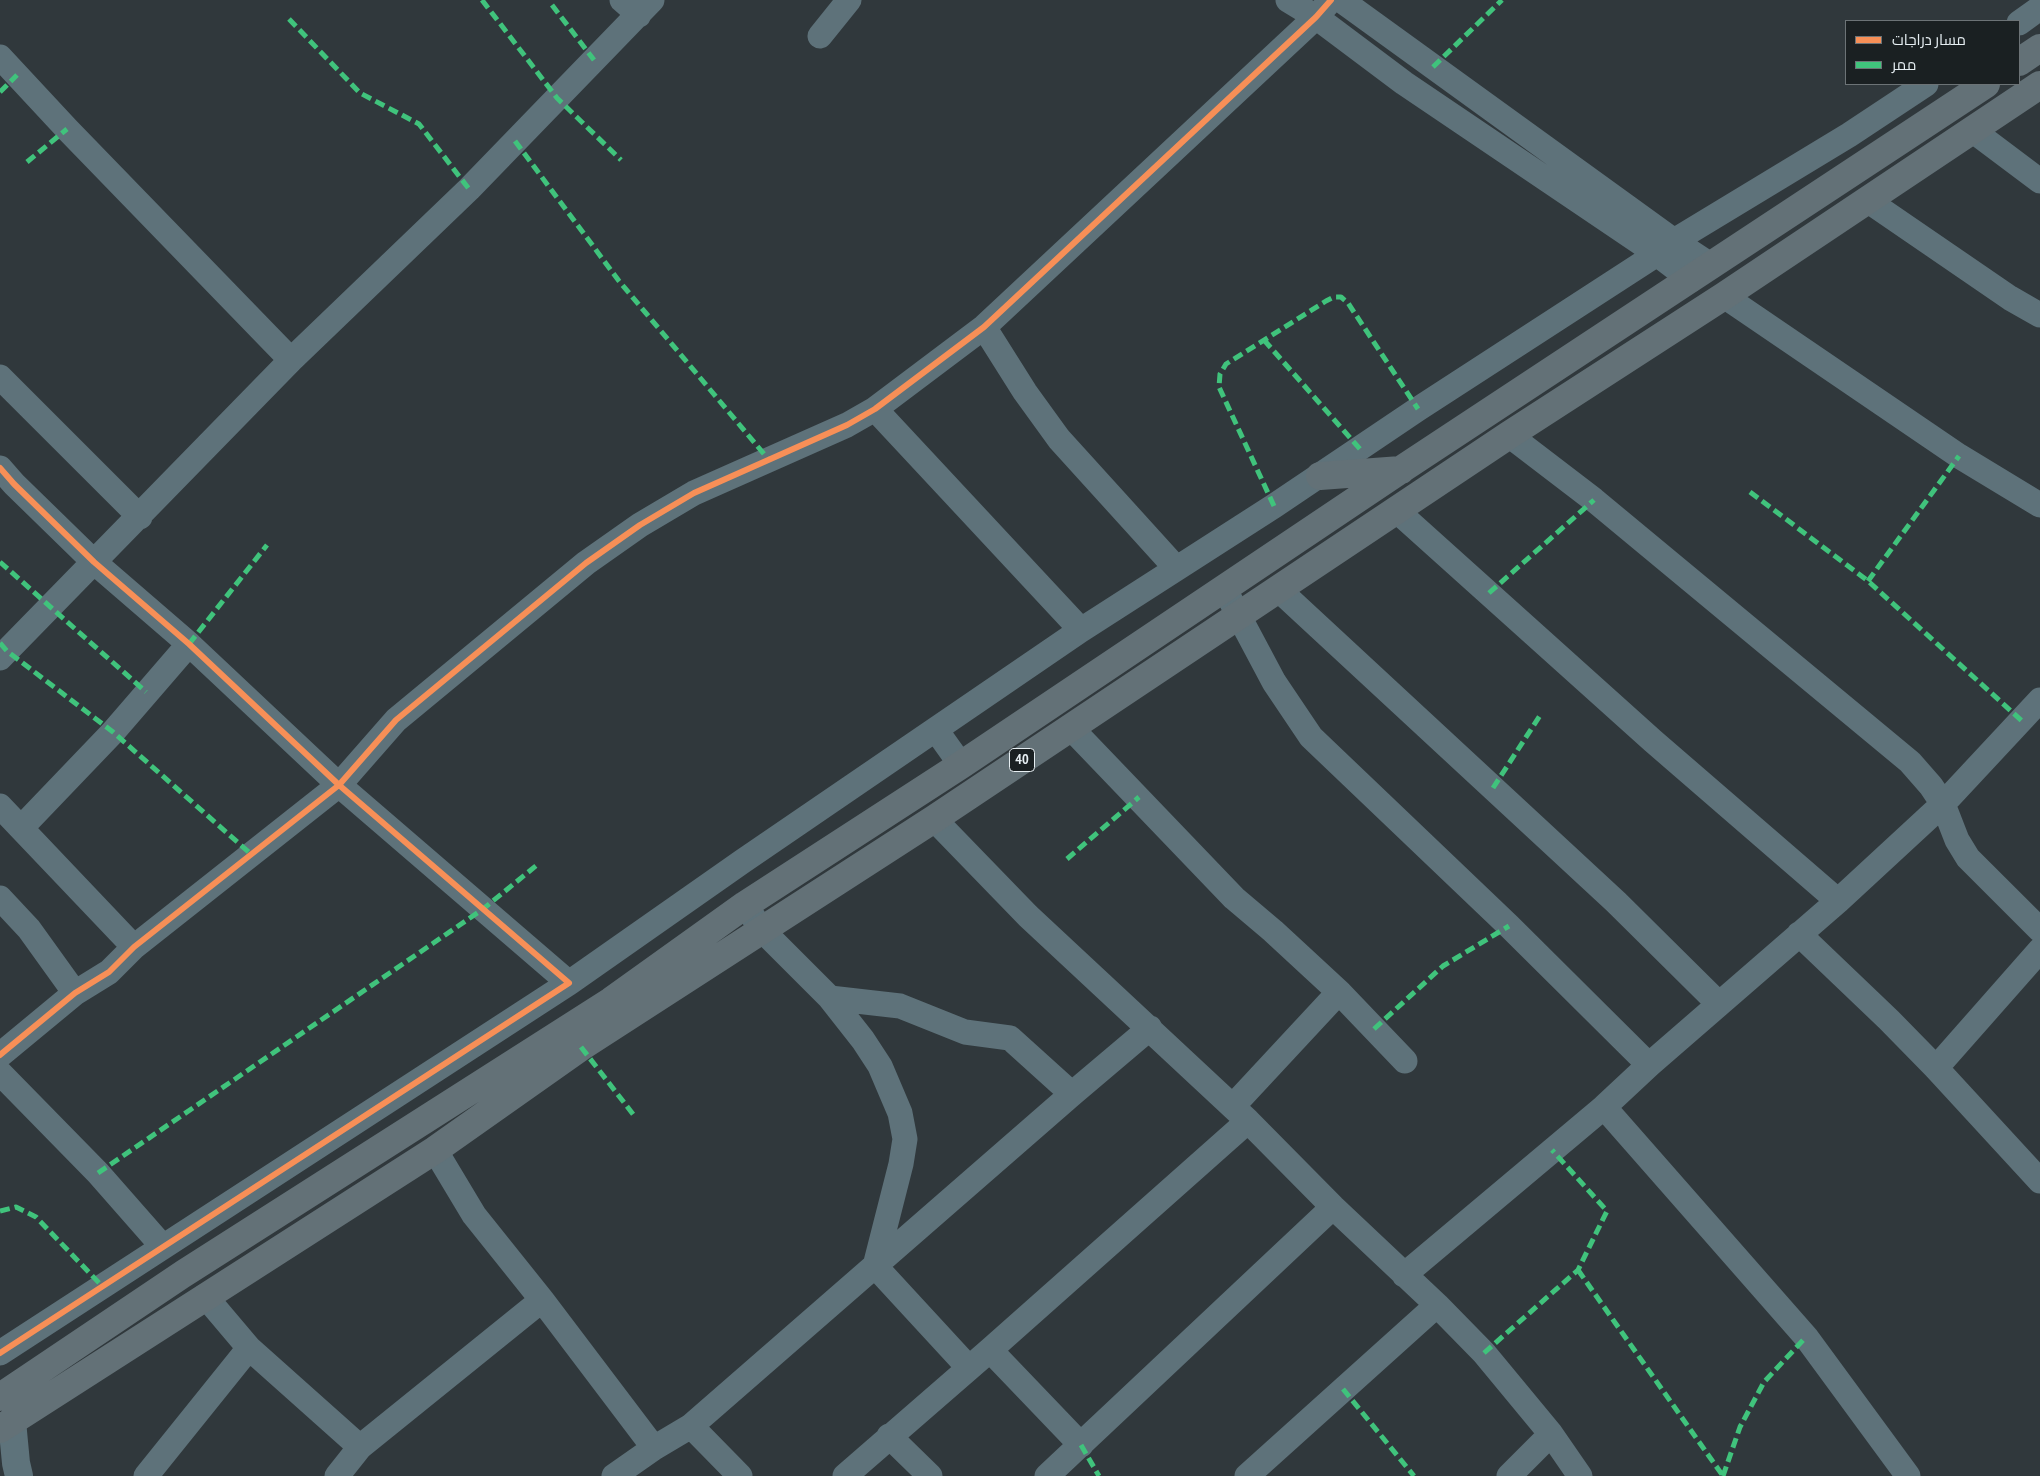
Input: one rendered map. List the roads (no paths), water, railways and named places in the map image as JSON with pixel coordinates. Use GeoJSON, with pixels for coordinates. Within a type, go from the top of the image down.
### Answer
{"type":"FeatureCollection","features":[{"type":"Feature","properties":{"kind":"highway"},"geometry":{"type":"LineString","coordinates":[[2020,61],[2040,48]]}},
{"type":"Feature","properties":{"kind":"highway","name":"40"},"geometry":{"type":"LineString","coordinates":[[4,1416],[183,1274],[611,1001],[745,905],[961,765],[1224,588],[1984,85]]}},
{"type":"Feature","properties":{"kind":"highway","name":"40"},"geometry":{"type":"LineString","coordinates":[[4,1416],[205,1296],[435,1150],[580,1047],[934,819],[1239,616],[1278,588],[1724,296],[2040,85]]}},
{"type":"Feature","properties":{"kind":"highway"},"geometry":{"type":"LineString","coordinates":[[1320,476],[1402,470]]}},
{"type":"Feature","properties":{"kind":"main road"},"geometry":{"type":"LineString","coordinates":[[4,1416],[20,1476]]}},
{"type":"Feature","properties":{"kind":"street"},"geometry":{"type":"LineString","coordinates":[[820,36],[848,0]]}},
{"type":"Feature","properties":{"kind":"street"},"geometry":{"type":"LineString","coordinates":[[1288,0],[1324,8],[1404,83],[1666,247]]}},
{"type":"Feature","properties":{"kind":"street"},"geometry":{"type":"LineString","coordinates":[[1342,0],[1701,273]]}},
{"type":"Feature","properties":{"kind":"street"},"geometry":{"type":"LineString","coordinates":[[0,658],[140,517],[291,360],[469,189],[638,5]]}},
{"type":"Feature","properties":{"kind":"street"},"geometry":{"type":"LineString","coordinates":[[0,1055],[75,993],[109,972],[134,947],[339,785],[396,720],[593,557],[640,525],[694,493],[847,425],[875,409],[984,327],[1324,8]]}},
{"type":"Feature","properties":{"kind":"street"},"geometry":{"type":"LineString","coordinates":[[2020,21],[2040,8]]}},
{"type":"Feature","properties":{"kind":"street"},"geometry":{"type":"LineString","coordinates":[[0,57],[67,129],[291,360]]}},
{"type":"Feature","properties":{"kind":"street"},"geometry":{"type":"LineString","coordinates":[[0,1353],[569,983],[743,861],[1081,630],[1320,476],[1426,404],[1666,247],[1848,135],[1924,85]]}},
{"type":"Feature","properties":{"kind":"street"},"geometry":{"type":"LineString","coordinates":[[1972,130],[2040,182]]}},
{"type":"Feature","properties":{"kind":"street"},"geometry":{"type":"LineString","coordinates":[[1867,200],[2010,298],[2040,315]]}},
{"type":"Feature","properties":{"kind":"street"},"geometry":{"type":"LineString","coordinates":[[1724,296],[1959,456],[2040,505]]}},
{"type":"Feature","properties":{"kind":"street"},"geometry":{"type":"LineString","coordinates":[[984,327],[1025,392],[1059,439],[1176,568]]}},
{"type":"Feature","properties":{"kind":"street"},"geometry":{"type":"LineString","coordinates":[[0,377],[140,517]]}},
{"type":"Feature","properties":{"kind":"street"},"geometry":{"type":"LineString","coordinates":[[875,409],[1081,630]]}},
{"type":"Feature","properties":{"kind":"street"},"geometry":{"type":"LineString","coordinates":[[1509,435],[1594,500],[1893,746],[1920,774],[1943,804],[1957,840],[1968,858],[2040,930]]}},
{"type":"Feature","properties":{"kind":"street"},"geometry":{"type":"LineString","coordinates":[[0,468],[94,562],[189,644],[339,785],[569,983]]}},
{"type":"Feature","properties":{"kind":"street"},"geometry":{"type":"LineString","coordinates":[[1397,511],[1653,741],[1838,901]]}},
{"type":"Feature","properties":{"kind":"street"},"geometry":{"type":"LineString","coordinates":[[1224,588],[1274,682],[1311,737],[1509,926],[1649,1065]]}},
{"type":"Feature","properties":{"kind":"street"},"geometry":{"type":"LineString","coordinates":[[1278,588],[1616,902],[1719,1004]]}},
{"type":"Feature","properties":{"kind":"street"},"geometry":{"type":"LineString","coordinates":[[22,827],[113,732],[189,644]]}},
{"type":"Feature","properties":{"kind":"street"},"geometry":{"type":"LineString","coordinates":[[1404,1275],[1604,1107],[1649,1065],[1838,901],[1943,804],[2040,700]]}},
{"type":"Feature","properties":{"kind":"street"},"geometry":{"type":"LineString","coordinates":[[1070,727],[1234,898],[1339,992],[1405,1061]]}},
{"type":"Feature","properties":{"kind":"street"},"geometry":{"type":"LineString","coordinates":[[936,730],[961,765]]}},
{"type":"Feature","properties":{"kind":"street"},"geometry":{"type":"LineString","coordinates":[[0,806],[134,947]]}},
{"type":"Feature","properties":{"kind":"street"},"geometry":{"type":"LineString","coordinates":[[934,819],[1028,916],[1240,1113],[1333,1207],[1437,1305],[1484,1353],[1551,1434],[1580,1476]]}},
{"type":"Feature","properties":{"kind":"street"},"geometry":{"type":"LineString","coordinates":[[0,898],[29,929],[75,993]]}},
{"type":"Feature","properties":{"kind":"street"},"geometry":{"type":"LineString","coordinates":[[745,905],[762,930],[830,998],[863,1040],[880,1066],[900,1112],[905,1139],[901,1164],[875,1266]]}},
{"type":"Feature","properties":{"kind":"street"},"geometry":{"type":"LineString","coordinates":[[1799,934],[1936,1068],[2040,1181]]}},
{"type":"Feature","properties":{"kind":"street"},"geometry":{"type":"LineString","coordinates":[[1936,1068],[2040,950]]}},
{"type":"Feature","properties":{"kind":"street"},"geometry":{"type":"LineString","coordinates":[[845,1476],[990,1350],[1240,1113],[1339,992]]}},
{"type":"Feature","properties":{"kind":"street"},"geometry":{"type":"LineString","coordinates":[[830,998],[900,1006],[965,1032],[1010,1038],[1072,1094]]}},
{"type":"Feature","properties":{"kind":"street"},"geometry":{"type":"LineString","coordinates":[[622,1474],[654,1448],[690,1426],[1150,1028]]}},
{"type":"Feature","properties":{"kind":"street"},"geometry":{"type":"LineString","coordinates":[[0,1073],[98,1173],[163,1247]]}},
{"type":"Feature","properties":{"kind":"street"},"geometry":{"type":"LineString","coordinates":[[1604,1107],[1806,1337],[1908,1476]]}},
{"type":"Feature","properties":{"kind":"street"},"geometry":{"type":"LineString","coordinates":[[435,1150],[474,1215],[542,1300],[654,1448]]}},
{"type":"Feature","properties":{"kind":"street"},"geometry":{"type":"LineString","coordinates":[[1047,1476],[1333,1207]]}},
{"type":"Feature","properties":{"kind":"street"},"geometry":{"type":"LineString","coordinates":[[875,1266],[969,1368]]}},
{"type":"Feature","properties":{"kind":"street"},"geometry":{"type":"LineString","coordinates":[[205,1296],[249,1348],[360,1447]]}},
{"type":"Feature","properties":{"kind":"street"},"geometry":{"type":"LineString","coordinates":[[337,1476],[360,1447],[542,1300]]}},
{"type":"Feature","properties":{"kind":"street"},"geometry":{"type":"LineString","coordinates":[[1247,1476],[1437,1305]]}},
{"type":"Feature","properties":{"kind":"street"},"geometry":{"type":"LineString","coordinates":[[146,1476],[249,1348]]}},
{"type":"Feature","properties":{"kind":"street"},"geometry":{"type":"LineString","coordinates":[[990,1350],[1081,1445]]}},
{"type":"Feature","properties":{"kind":"street"},"geometry":{"type":"LineString","coordinates":[[690,1426],[740,1476]]}},
{"type":"Feature","properties":{"kind":"street"},"geometry":{"type":"LineString","coordinates":[[1509,1476],[1551,1434]]}},
{"type":"Feature","properties":{"kind":"street"},"geometry":{"type":"LineString","coordinates":[[889,1436],[930,1476]]}}]}
